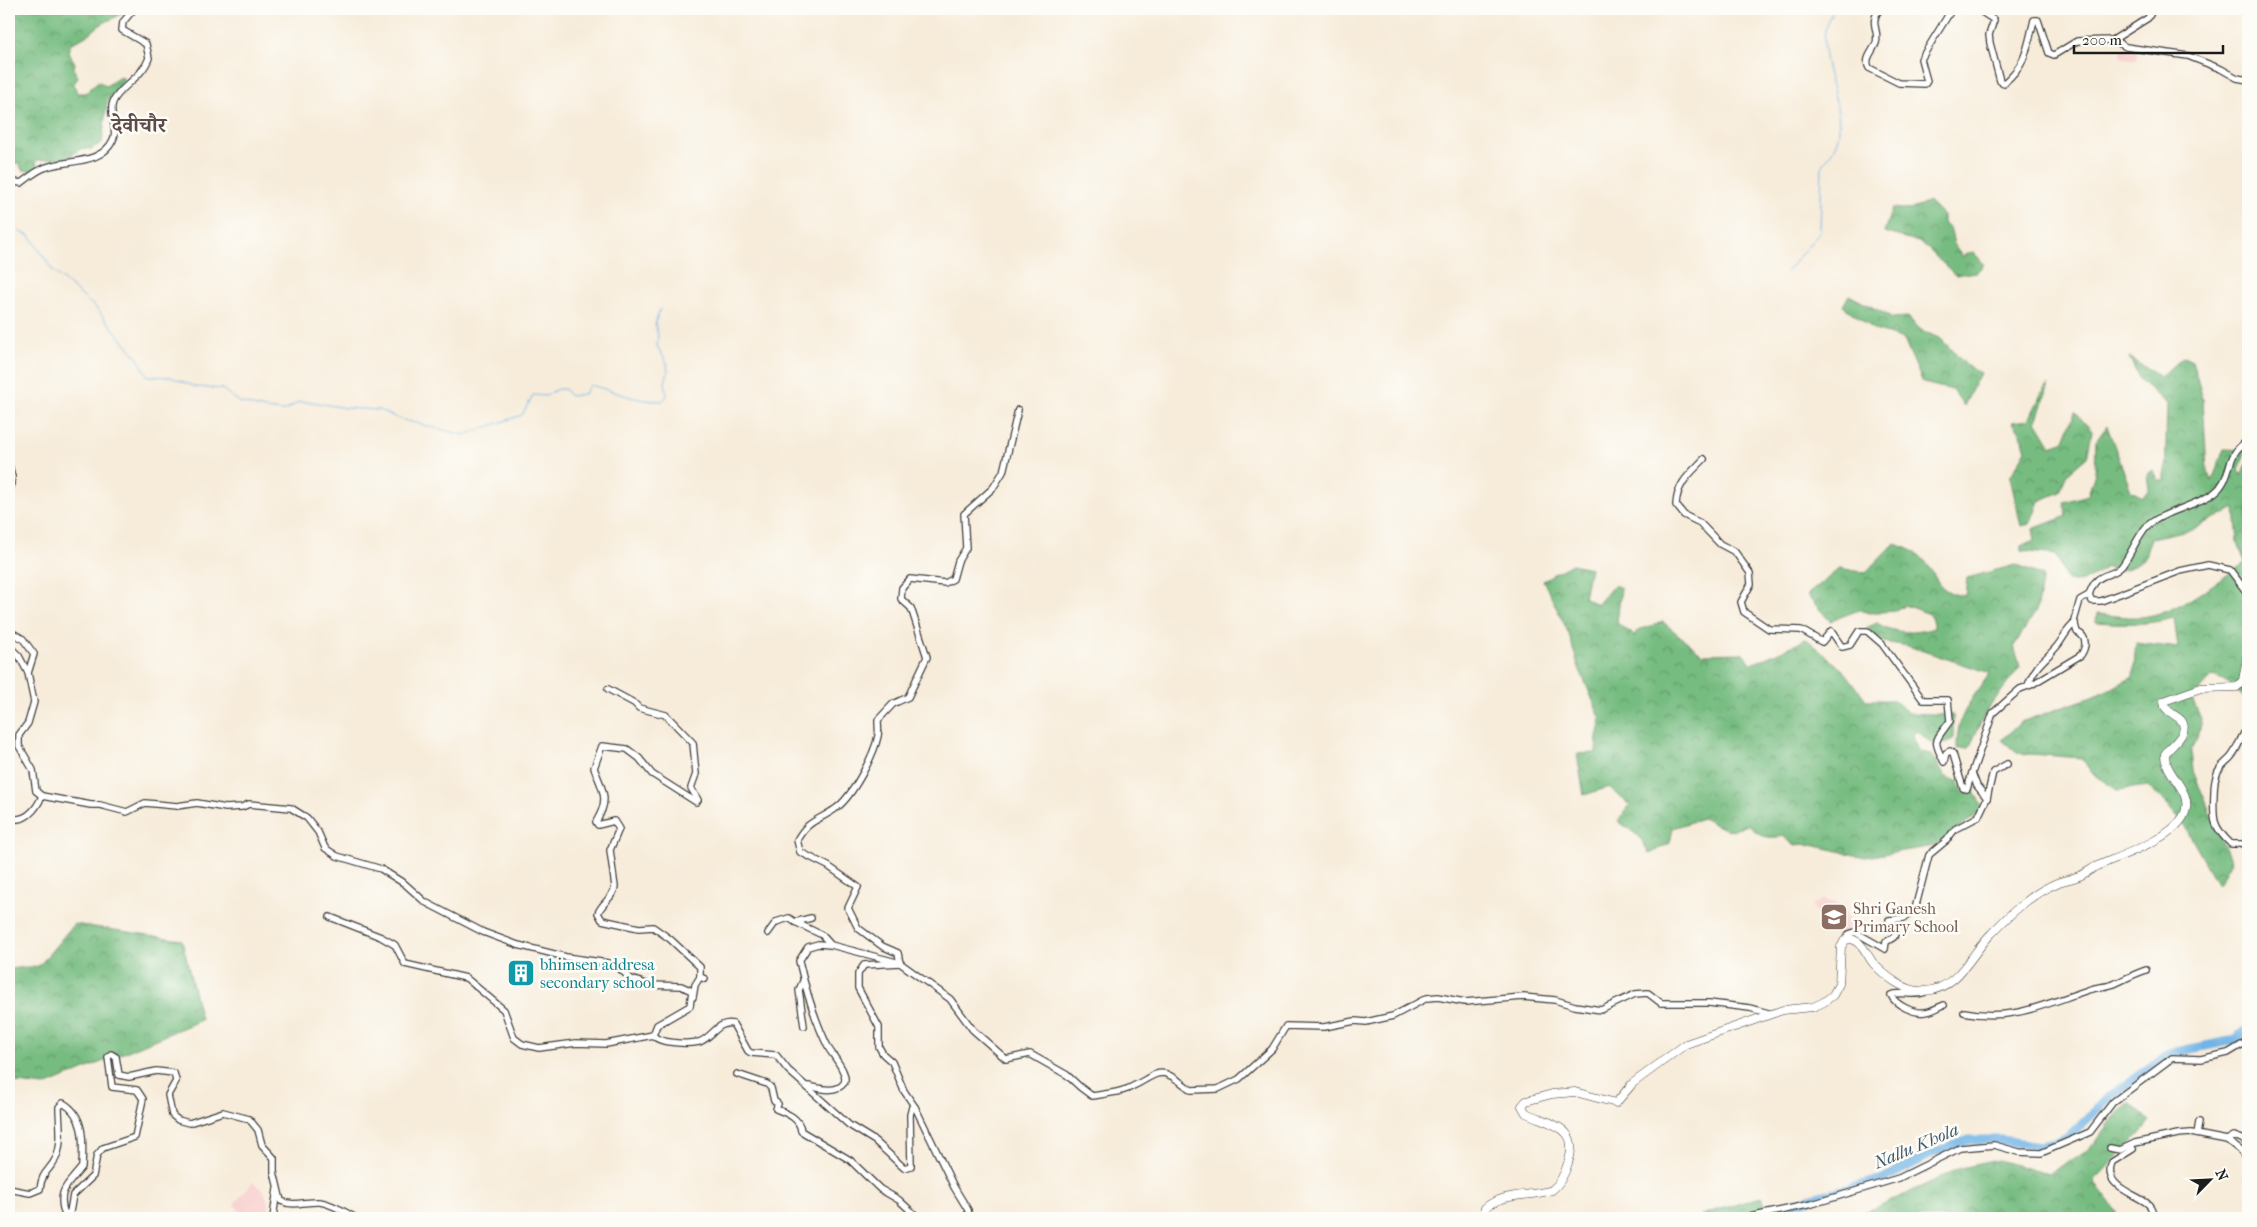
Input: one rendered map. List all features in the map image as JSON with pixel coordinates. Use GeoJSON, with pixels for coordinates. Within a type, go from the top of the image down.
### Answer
{"type":"FeatureCollection","features":[{"type":"Feature","properties":{"kind":"main road"},"geometry":{"type":"LineString","coordinates":[[1483,1218],[1485,1208],[1495,1202],[1529,1193],[1552,1190],[1561,1181],[1568,1164],[1572,1149],[1569,1135],[1562,1128],[1526,1113],[1522,1106],[1526,1101],[1552,1094],[1575,1092],[1616,1102],[1637,1079],[1686,1044],[1783,1010],[1813,1007],[1833,995],[1839,984],[1841,947],[1845,940],[1858,942],[1877,966],[1902,985],[1917,992],[1927,991],[1950,982],[1990,934],[2018,907],[2057,882],[2078,876],[2142,846],[2178,823],[2185,810],[2184,792],[2166,763],[2164,754],[2183,734],[2184,729],[2180,720],[2167,710],[2164,701],[2201,688],[2237,687],[2243,680],[2248,653]]}},
{"type":"Feature","properties":{"kind":"street"},"geometry":{"type":"LineString","coordinates":[[9,181],[21,183],[42,169],[85,160],[99,154],[110,146],[115,133],[113,101],[140,74],[149,58],[146,44],[122,30],[124,20],[134,9]]}},
{"type":"Feature","properties":{"kind":"street"},"geometry":{"type":"LineString","coordinates":[[1880,9],[1874,20],[1877,40],[1867,61],[1869,68],[1899,84],[1925,84],[1927,81],[1921,58],[1952,9]]}},
{"type":"Feature","properties":{"kind":"street"},"geometry":{"type":"LineString","coordinates":[[1977,9],[1994,20],[1989,35],[1990,43],[2000,82],[2004,83],[2018,72],[2024,60],[2034,20],[2038,20],[2049,53],[2054,55],[2077,42],[2113,40],[2148,18],[2153,9]]}},
{"type":"Feature","properties":{"kind":"street"},"geometry":{"type":"LineString","coordinates":[[2113,40],[2126,47],[2188,56],[2221,69],[2237,78],[2248,80]]}},
{"type":"Feature","properties":{"kind":"street"},"geometry":{"type":"LineString","coordinates":[[900,963],[898,952],[882,946],[858,928],[848,908],[858,886],[828,866],[800,852],[797,840],[804,827],[837,808],[852,791],[874,747],[878,735],[878,720],[893,704],[908,697],[914,688],[926,657],[911,608],[901,599],[902,588],[910,579],[945,583],[953,579],[958,561],[966,548],[964,514],[974,503],[993,488],[1003,472],[1018,410]]}},
{"type":"Feature","properties":{"kind":"street"},"geometry":{"type":"LineString","coordinates":[[1704,459],[1682,482],[1676,493],[1676,505],[1684,515],[1700,523],[1720,544],[1734,552],[1750,573],[1751,584],[1741,602],[1744,612],[1769,629],[1801,630],[1822,642],[1831,631],[1842,647],[1850,645],[1859,632],[1867,631],[1882,644],[1923,700],[1948,700],[1950,722],[1935,741],[1935,746],[1944,762],[1946,753],[1950,751],[1953,754],[1963,788],[1967,789],[1993,713],[2016,692],[2081,655],[2085,642],[2078,632],[2075,623],[2080,600],[2089,595],[2094,583],[2122,566],[2147,526],[2162,516],[2188,507],[2215,492],[2225,480],[2237,447],[2248,441]]}},
{"type":"Feature","properties":{"kind":"street"},"geometry":{"type":"LineString","coordinates":[[9,465],[12,477],[9,497]]}},
{"type":"Feature","properties":{"kind":"street"},"geometry":{"type":"LineString","coordinates":[[2089,595],[2092,601],[2101,601],[2180,571],[2208,565],[2230,570],[2248,594]]}},
{"type":"Feature","properties":{"kind":"street"},"geometry":{"type":"LineString","coordinates":[[2028,685],[2037,666],[2059,644],[2068,629],[2075,623]]}},
{"type":"Feature","properties":{"kind":"street"},"geometry":{"type":"LineString","coordinates":[[9,631],[23,639],[34,654],[28,674]]}},
{"type":"Feature","properties":{"kind":"street"},"geometry":{"type":"LineString","coordinates":[[9,646],[19,656],[28,674],[34,702],[28,723],[19,735],[19,746],[33,770],[36,791],[42,796],[91,805],[101,805],[124,812],[130,811],[139,804],[149,802],[177,806],[197,803],[226,808],[242,808],[249,804],[292,808],[308,818],[318,832],[325,848],[337,856],[381,868],[404,884],[424,902],[483,932],[518,945],[566,957],[615,964],[631,979],[649,985],[681,986],[692,991],[690,1006]]}},
{"type":"Feature","properties":{"kind":"street"},"geometry":{"type":"LineString","coordinates":[[608,689],[634,703],[639,708],[666,715],[693,743],[696,774],[691,788],[698,800],[696,802],[652,774],[639,758],[627,749],[602,746],[594,768],[606,798],[604,810],[596,822],[598,825],[614,821],[618,829],[610,850],[614,893],[598,913],[602,920],[639,928],[652,927],[670,939],[700,967],[703,978],[695,985],[695,994],[690,1006],[657,1025],[653,1035]]}},
{"type":"Feature","properties":{"kind":"street"},"geometry":{"type":"LineString","coordinates":[[2248,731],[2244,733],[2231,757],[2218,772],[2214,786],[2212,808],[2214,823],[2219,832],[2231,844],[2244,844],[2248,846]]}},
{"type":"Feature","properties":{"kind":"street"},"geometry":{"type":"LineString","coordinates":[[1845,940],[1849,934],[1855,932],[1885,949],[1886,942],[1894,937],[1896,931],[1888,927],[1888,920],[1904,918],[1915,909],[1929,855],[1947,840],[1954,829],[1978,817],[1987,798],[1993,772],[2007,764]]}},
{"type":"Feature","properties":{"kind":"street"},"geometry":{"type":"LineString","coordinates":[[1972,773],[1977,786],[1987,798]]}},
{"type":"Feature","properties":{"kind":"street"},"geometry":{"type":"LineString","coordinates":[[9,818],[26,817],[37,807],[42,796]]}},
{"type":"Feature","properties":{"kind":"street"},"geometry":{"type":"LineString","coordinates":[[330,917],[380,937],[395,946],[405,964],[466,978],[504,1010],[514,1038],[522,1044],[540,1048],[576,1043],[606,1044],[653,1035],[664,1042],[700,1042],[723,1024],[733,1024],[748,1051],[751,1053],[776,1055],[788,1070],[808,1086],[849,1125],[875,1141],[904,1168],[911,1166],[910,1115],[911,1110],[915,1107]]}},
{"type":"Feature","properties":{"kind":"street"},"geometry":{"type":"LineString","coordinates":[[768,933],[776,922],[789,918],[822,935],[831,945]]}},
{"type":"Feature","properties":{"kind":"street"},"geometry":{"type":"LineString","coordinates":[[795,922],[811,918]]}},
{"type":"Feature","properties":{"kind":"street"},"geometry":{"type":"LineString","coordinates":[[808,1086],[826,1090],[839,1088],[845,1082],[845,1076],[829,1048],[803,981],[800,961],[808,947],[818,944],[831,945],[900,963],[950,999],[974,1030],[1006,1059],[1030,1054],[1067,1075],[1092,1096],[1126,1090],[1155,1073],[1173,1076],[1191,1090],[1218,1089],[1239,1079],[1272,1049],[1286,1026],[1324,1027],[1355,1021],[1366,1022],[1393,1016],[1427,998],[1445,997],[1465,1002],[1523,997],[1555,1000],[1575,1006],[1600,1010],[1635,994],[1648,993],[1661,1003],[1717,1004],[1750,1008],[1772,1014]]}},
{"type":"Feature","properties":{"kind":"street"},"geometry":{"type":"LineString","coordinates":[[900,963],[894,965],[864,965],[858,974],[858,988],[879,1027],[878,1047],[892,1062],[904,1091],[915,1107],[954,1187],[968,1210],[969,1218]]}},
{"type":"Feature","properties":{"kind":"street"},"geometry":{"type":"LineString","coordinates":[[1964,1012],[2005,1016],[2066,999],[2089,989],[2114,984],[2129,975],[2146,970]]}},
{"type":"Feature","properties":{"kind":"street"},"geometry":{"type":"LineString","coordinates":[[803,981],[799,990],[804,1026]]}},
{"type":"Feature","properties":{"kind":"street"},"geometry":{"type":"LineString","coordinates":[[1927,991],[1918,995],[1891,995],[1897,1005],[1921,1012],[1944,1005]]}},
{"type":"Feature","properties":{"kind":"street"},"geometry":{"type":"LineString","coordinates":[[1745,1218],[1812,1204],[1899,1178],[1960,1148],[1994,1145],[2019,1152],[2041,1153],[2090,1132],[2113,1102],[2172,1058],[2201,1059],[2228,1053],[2248,1041]]}},
{"type":"Feature","properties":{"kind":"street"},"geometry":{"type":"LineString","coordinates":[[9,1189],[30,1193],[40,1189],[42,1176],[56,1158],[60,1140],[59,1107],[62,1103],[75,1116],[81,1128],[83,1140],[82,1167],[69,1180],[64,1189],[62,1204],[65,1216],[70,1212],[73,1195],[93,1176],[97,1155],[103,1148],[135,1137],[143,1100],[138,1090],[112,1087],[108,1057],[111,1054],[116,1057],[118,1075],[129,1077],[156,1071],[174,1073],[176,1081],[168,1095],[172,1115],[178,1120],[189,1123],[223,1112],[249,1119],[258,1130],[262,1145],[274,1158],[274,1172],[281,1201],[289,1205],[320,1202],[356,1218]]}},
{"type":"Feature","properties":{"kind":"street"},"geometry":{"type":"LineString","coordinates":[[737,1074],[767,1084],[771,1088],[774,1101],[778,1104],[776,1109],[791,1115],[800,1126],[801,1131],[850,1160],[880,1189],[899,1200],[914,1214],[914,1218]]}},
{"type":"Feature","properties":{"kind":"street"},"geometry":{"type":"LineString","coordinates":[[2197,1134],[2199,1122]]}},
{"type":"Feature","properties":{"kind":"street"},"geometry":{"type":"LineString","coordinates":[[2110,1148],[2120,1150],[2135,1143],[2178,1134],[2197,1134],[2227,1140],[2242,1151],[2248,1161]]}},
{"type":"Feature","properties":{"kind":"street"},"geometry":{"type":"LineString","coordinates":[[2227,1140],[2234,1136],[2242,1139],[2248,1145]]}},
{"type":"Feature","properties":{"kind":"street"},"geometry":{"type":"LineString","coordinates":[[2143,1142],[2112,1162],[2111,1174],[2118,1186],[2149,1204],[2155,1218]]}},
{"type":"Feature","properties":{"kind":"street"},"geometry":{"type":"LineString","coordinates":[[272,1218],[278,1184]]}},
{"type":"Feature","properties":{"kind":"shaded area"},"geometry":{"type":"Polygon","coordinates":[[[2122,49],[2137,51],[2136,60],[2120,57],[2122,49]]]}},
{"type":"Feature","properties":{"kind":"shaded area","name":"Shri Ganesh Primary School"},"geometry":{"type":"Polygon","coordinates":[[[1823,899],[1840,905],[1855,928],[1842,939],[1826,927],[1812,906],[1823,899]]]}},
{"type":"Feature","properties":{"kind":"shaded area"},"geometry":{"type":"Polygon","coordinates":[[[253,1182],[264,1191],[272,1215],[269,1218],[245,1218],[234,1204],[253,1182]]]}},
{"type":"Feature","properties":{"kind":"green space"},"geometry":{"type":"Polygon","coordinates":[[[9,9],[127,9],[83,38],[71,43],[68,51],[75,63],[74,68],[78,77],[74,84],[77,93],[86,93],[98,81],[106,86],[120,77],[125,79],[107,102],[102,143],[91,149],[82,148],[67,158],[38,160],[36,162],[38,167],[32,171],[22,170],[19,162],[9,167],[9,9]]]}},
{"type":"Feature","properties":{"kind":"green space"},"geometry":{"type":"Polygon","coordinates":[[[1929,201],[1943,215],[1943,224],[1950,228],[1954,244],[1962,256],[1973,252],[1984,264],[1977,272],[1955,275],[1922,243],[1884,232],[1892,208],[1910,210],[1929,201]]]}},
{"type":"Feature","properties":{"kind":"green space"},"geometry":{"type":"Polygon","coordinates":[[[1849,295],[1893,318],[1908,317],[1921,330],[1941,339],[1967,366],[1980,373],[1964,406],[1953,390],[1923,383],[1904,339],[1875,330],[1843,306],[1849,295]]]}},
{"type":"Feature","properties":{"kind":"green space"},"geometry":{"type":"Polygon","coordinates":[[[2129,357],[2160,377],[2183,357],[2192,361],[2203,399],[2207,471],[2212,481],[2224,449],[2246,450],[2239,470],[2241,476],[2248,462],[2248,702],[2228,682],[2213,676],[2192,698],[2201,719],[2197,739],[2191,750],[2193,771],[2231,862],[2218,885],[2184,825],[2148,786],[2117,790],[2091,772],[2082,758],[2017,753],[2002,740],[2021,722],[2100,694],[2133,677],[2136,643],[2178,648],[2174,618],[2145,623],[2096,622],[2097,614],[2124,617],[2154,615],[2182,604],[2245,563],[2238,542],[2235,508],[2193,529],[2151,538],[2144,559],[2126,570],[2106,567],[2083,581],[2067,581],[2056,555],[2021,551],[2021,546],[2035,540],[2033,529],[2067,516],[2064,502],[2088,495],[2095,473],[2096,441],[2107,426],[2131,491],[2143,497],[2149,489],[2147,474],[2154,470],[2158,481],[2165,481],[2167,404],[2140,380],[2129,357]]]}},
{"type":"Feature","properties":{"kind":"green space"},"geometry":{"type":"Polygon","coordinates":[[[2049,385],[2036,421],[2051,446],[2063,442],[2075,412],[2092,431],[2087,457],[2066,475],[2060,492],[2039,501],[2030,524],[2021,526],[2010,477],[2026,450],[2020,431],[2012,422],[2029,420],[2042,392],[2049,385]]]}},
{"type":"Feature","properties":{"kind":"green space"},"geometry":{"type":"Polygon","coordinates":[[[1895,543],[1920,556],[1941,586],[1955,594],[1965,596],[1967,578],[2015,565],[2043,576],[2036,611],[2014,646],[2020,667],[1987,710],[1969,748],[1957,749],[1959,726],[1966,708],[1990,673],[1908,646],[1884,642],[1866,628],[1877,623],[1897,631],[1927,630],[1934,628],[1930,614],[1904,605],[1894,611],[1869,613],[1859,610],[1830,621],[1807,595],[1840,568],[1866,573],[1895,543]]]}},
{"type":"Feature","properties":{"kind":"green space"},"geometry":{"type":"Polygon","coordinates":[[[1572,564],[1590,568],[1584,597],[1597,605],[1614,585],[1621,588],[1617,623],[1634,635],[1641,629],[1663,622],[1702,654],[1743,653],[1752,664],[1801,642],[1803,639],[1808,640],[1846,673],[1866,700],[1894,700],[1908,713],[1953,715],[1953,739],[1936,747],[1917,731],[1912,736],[1920,752],[1931,754],[1946,777],[1959,782],[1964,794],[1974,790],[1983,810],[1934,846],[1865,857],[1807,844],[1794,845],[1783,836],[1764,836],[1756,832],[1749,824],[1736,829],[1726,829],[1703,818],[1673,828],[1670,843],[1649,854],[1640,837],[1618,821],[1630,805],[1609,787],[1584,795],[1577,754],[1596,753],[1601,720],[1578,665],[1569,634],[1543,580],[1572,564]]]}},
{"type":"Feature","properties":{"kind":"green space"},"geometry":{"type":"Polygon","coordinates":[[[74,924],[182,940],[201,1020],[45,1086],[9,1082],[9,969],[39,966],[74,924]]]}},
{"type":"Feature","properties":{"kind":"green space"},"geometry":{"type":"Polygon","coordinates":[[[2130,1103],[2150,1122],[2094,1181],[2121,1218],[1843,1218],[1881,1206],[1960,1168],[1998,1160],[2048,1174],[2090,1149],[2111,1120],[2130,1103]]]}},
{"type":"Feature","properties":{"kind":"green space"},"geometry":{"type":"Polygon","coordinates":[[[1761,1197],[1773,1218],[1702,1218],[1701,1215],[1761,1197]]]}},
{"type":"Feature","properties":{"kind":"waterway"},"geometry":{"type":"LineString","coordinates":[[1786,272],[1820,232],[1822,165],[1834,148],[1839,133],[1838,113],[1824,53],[1827,23],[1834,9]]}},
{"type":"Feature","properties":{"kind":"waterway"},"geometry":{"type":"LineString","coordinates":[[9,227],[30,236],[53,271],[96,308],[137,357],[148,376],[171,377],[196,387],[222,389],[241,403],[265,409],[284,411],[299,402],[312,402],[345,408],[379,410],[399,419],[464,435],[522,415],[533,395],[546,396],[557,389],[565,389],[570,396],[584,394],[590,385],[635,398],[662,401],[667,396],[665,382],[668,372],[667,363],[657,346],[658,335],[655,324],[660,309]]}},
{"type":"Feature","properties":{"kind":"waterway","name":"Nallu Khola"},"geometry":{"type":"LineString","coordinates":[[1775,1211],[1797,1202],[1883,1179],[1933,1153],[1969,1140],[2001,1140],[2040,1146],[2055,1143],[2070,1136],[2110,1096],[2170,1053],[2235,1040],[2248,1029]]}},
{"type":"Feature","properties":{"kind":"waterway","name":"Nallu Khola"},"geometry":{"type":"LineString","coordinates":[[1714,1218],[1758,1214]]}},
{"type":"Feature","properties":{"kind":"place","name":"Shri Ganesh Primary School"},"geometry":{"type":"Point","coordinates":[1834,917]}},
{"type":"Feature","properties":{"kind":"place","name":"bhimsen addresa secondary school"},"geometry":{"type":"Point","coordinates":[521,973]}},
{"type":"Feature","properties":{"kind":"district","name":"देवीचौर"},"geometry":{"type":"Point","coordinates":[139,125]}}]}
